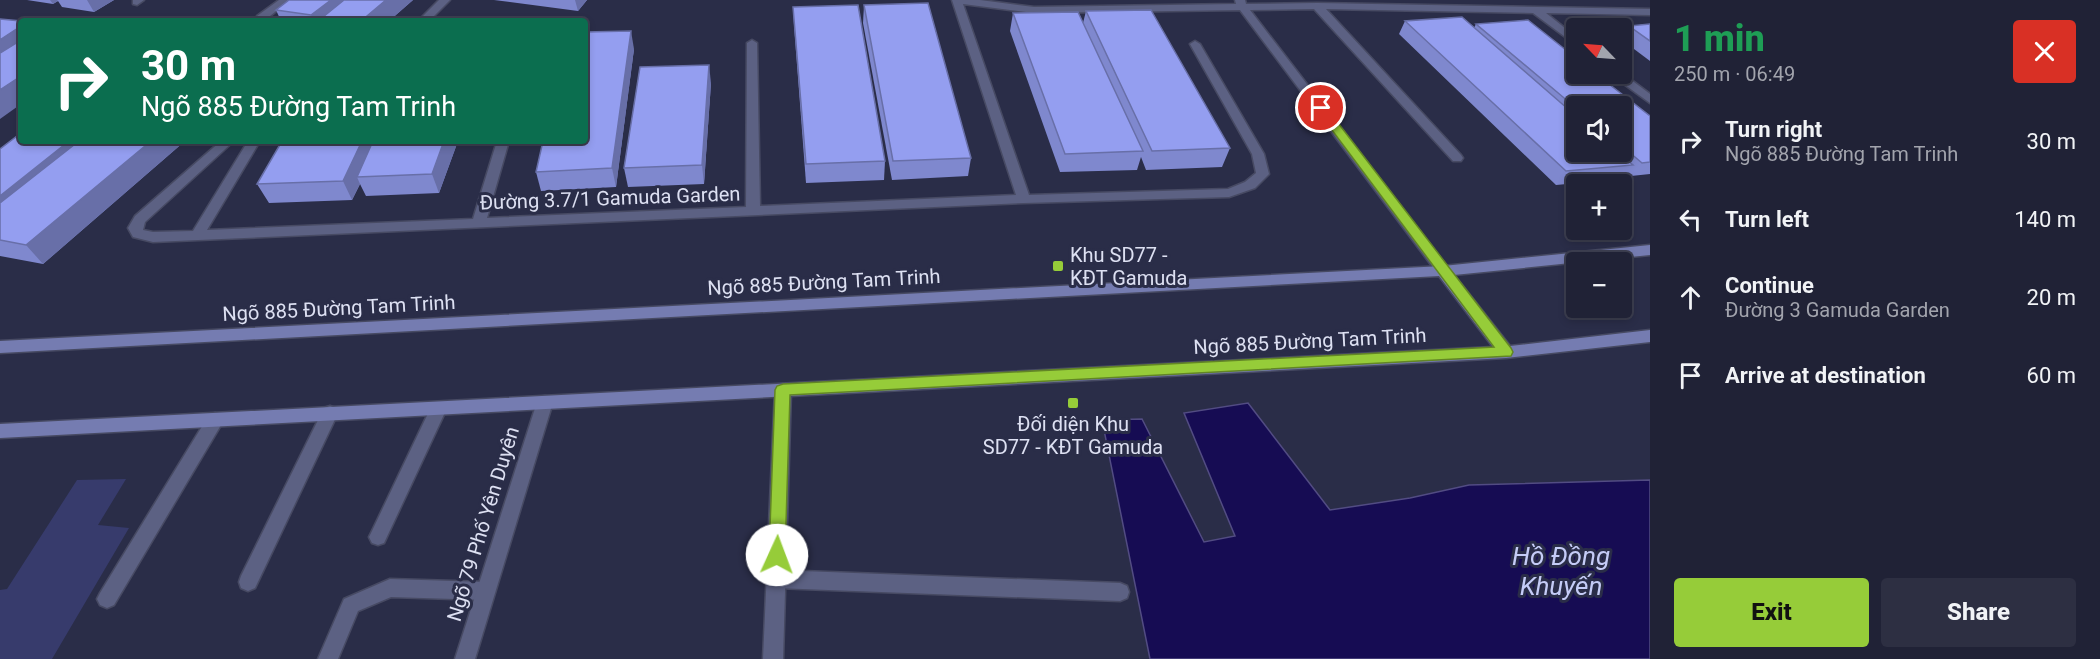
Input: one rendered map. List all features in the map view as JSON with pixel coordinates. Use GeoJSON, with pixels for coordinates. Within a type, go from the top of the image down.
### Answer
{"type":"FeatureCollection","features":[{"type":"Feature","properties":{"kind":"street"},"geometry":{"type":"LineString","coordinates":[[261,18],[285,0]]}},
{"type":"Feature","properties":{"kind":"street"},"geometry":{"type":"LineString","coordinates":[[426,18],[445,0]]}},
{"type":"Feature","properties":{"kind":"street"},"geometry":{"type":"LineString","coordinates":[[1024,199],[957,0],[1015,9],[1067,4],[1241,3],[1650,12]]}},
{"type":"Feature","properties":{"kind":"street"},"geometry":{"type":"LineString","coordinates":[[1241,3],[1506,352]]}},
{"type":"Feature","properties":{"kind":"street"},"geometry":{"type":"LineString","coordinates":[[1317,6],[1457,158]]}},
{"type":"Feature","properties":{"kind":"street"},"geometry":{"type":"LineString","coordinates":[[1534,9],[1566,34]]}},
{"type":"Feature","properties":{"kind":"street"},"geometry":{"type":"LineString","coordinates":[[752,43],[753,212]]}},
{"type":"Feature","properties":{"kind":"street","name":"Đường 3.7/1 Gamuda Garden"},"geometry":{"type":"LineString","coordinates":[[225,144],[135,226],[138,234],[148,237],[1024,199],[1229,193],[1250,185],[1263,174],[1258,154],[1195,45]]}},
{"type":"Feature","properties":{"kind":"street"},"geometry":{"type":"LineString","coordinates":[[1630,84],[1650,100]]}},
{"type":"Feature","properties":{"kind":"street"},"geometry":{"type":"LineString","coordinates":[[198,234],[252,144]]}},
{"type":"Feature","properties":{"kind":"street"},"geometry":{"type":"LineString","coordinates":[[479,222],[502,144]]}},
{"type":"Feature","properties":{"kind":"street","name":"Ngõ 885 Đường Tam Trinh"},"geometry":{"type":"LineString","coordinates":[[0,347],[1443,271],[1650,250]]}},
{"type":"Feature","properties":{"kind":"street","name":"Ngõ 885 Đường Tam Trinh"},"geometry":{"type":"LineString","coordinates":[[0,431],[1506,352],[1650,336]]}},
{"type":"Feature","properties":{"kind":"street"},"geometry":{"type":"LineString","coordinates":[[773,659],[783,390]]}},
{"type":"Feature","properties":{"kind":"street","name":"Ngõ 79 Phố Yên Duyên"},"geometry":{"type":"LineString","coordinates":[[465,659],[545,402]]}},
{"type":"Feature","properties":{"kind":"street"},"geometry":{"type":"LineString","coordinates":[[378,537],[439,408]]}},
{"type":"Feature","properties":{"kind":"street"},"geometry":{"type":"LineString","coordinates":[[248,582],[330,413]]}},
{"type":"Feature","properties":{"kind":"street"},"geometry":{"type":"LineString","coordinates":[[107,599],[215,420]]}},
{"type":"Feature","properties":{"kind":"street"},"geometry":{"type":"LineString","coordinates":[[776,579],[1120,592]]}},
{"type":"Feature","properties":{"kind":"street"},"geometry":{"type":"LineString","coordinates":[[328,659],[351,605],[390,588],[486,591]]}},
{"type":"Feature","properties":{"kind":"shaded area"},"geometry":{"type":"Polygon","coordinates":[[[126,479],[98,525],[129,528],[52,659],[0,659],[0,590],[7,589],[77,480],[126,479]]]}},
{"type":"Feature","properties":{"kind":"water","name":"Hồ Đồng Khuyến"},"geometry":{"type":"Polygon","coordinates":[[[1248,403],[1330,510],[1410,498],[1469,485],[1650,480],[1650,659],[1150,659],[1102,420],[1142,419],[1204,542],[1235,536],[1184,413],[1248,403]]]}},
{"type":"Feature","properties":{"kind":"building"},"geometry":{"type":"Polygon","coordinates":[[[289,0],[331,0],[311,15],[276,10],[289,0]]]}},
{"type":"Feature","properties":{"kind":"building"},"geometry":{"type":"Polygon","coordinates":[[[344,0],[386,0],[365,18],[323,17],[344,0]]]}},
{"type":"Feature","properties":{"kind":"building"},"geometry":{"type":"Polygon","coordinates":[[[928,3],[971,158],[893,161],[864,5],[928,3]]]}},
{"type":"Feature","properties":{"kind":"building"},"geometry":{"type":"Polygon","coordinates":[[[858,5],[885,161],[806,164],[793,7],[858,5]]]}},
{"type":"Feature","properties":{"kind":"building"},"geometry":{"type":"Polygon","coordinates":[[[1151,10],[1230,148],[1152,151],[1086,11],[1151,10]]]}},
{"type":"Feature","properties":{"kind":"building"},"geometry":{"type":"Polygon","coordinates":[[[1078,12],[1143,151],[1065,154],[1013,13],[1078,12]]]}},
{"type":"Feature","properties":{"kind":"building"},"geometry":{"type":"Polygon","coordinates":[[[1462,17],[1566,107],[1566,162],[1629,162],[1633,165],[1566,171],[1405,21],[1462,17]]]}},
{"type":"Feature","properties":{"kind":"building"},"geometry":{"type":"Polygon","coordinates":[[[0,19],[18,21],[18,28],[0,40],[0,19]]]}},
{"type":"Feature","properties":{"kind":"building"},"geometry":{"type":"Polygon","coordinates":[[[1528,20],[1566,50],[1566,84],[1609,84],[1624,96],[1566,96],[1566,100],[1476,24],[1528,20]]]}},
{"type":"Feature","properties":{"kind":"building"},"geometry":{"type":"Polygon","coordinates":[[[1650,24],[1650,41],[1632,28],[1632,26],[1650,24]]]}},
{"type":"Feature","properties":{"kind":"building"},"geometry":{"type":"Polygon","coordinates":[[[631,31],[612,168],[536,172],[542,144],[588,144],[588,32],[631,31]]]}},
{"type":"Feature","properties":{"kind":"building"},"geometry":{"type":"Polygon","coordinates":[[[18,42],[18,78],[0,90],[0,53],[18,42]]]}},
{"type":"Feature","properties":{"kind":"building"},"geometry":{"type":"Polygon","coordinates":[[[709,65],[702,165],[624,168],[640,67],[709,65]]]}},
{"type":"Feature","properties":{"kind":"building"},"geometry":{"type":"Polygon","coordinates":[[[1632,102],[1650,116],[1650,162],[1642,163],[1632,154],[1632,102]]]}},
{"type":"Feature","properties":{"kind":"building"},"geometry":{"type":"Polygon","coordinates":[[[18,135],[18,144],[65,144],[0,196],[0,149],[18,135]]]}},
{"type":"Feature","properties":{"kind":"building"},"geometry":{"type":"Polygon","coordinates":[[[75,144],[147,144],[26,245],[0,240],[0,203],[75,144]]]}},
{"type":"Feature","properties":{"kind":"building"},"geometry":{"type":"Polygon","coordinates":[[[280,144],[361,144],[343,181],[257,184],[280,144]]]}},
{"type":"Feature","properties":{"kind":"building"},"geometry":{"type":"Polygon","coordinates":[[[372,144],[443,144],[432,174],[357,177],[372,144]]]}},
{"type":"Feature","properties":{"kind":"place","name":"Khu SD77 - KĐT Gamuda"},"geometry":{"type":"Point","coordinates":[1058,266]}},
{"type":"Feature","properties":{"kind":"place","name":"Đối diện Khu SD77 - KĐT Gamuda"},"geometry":{"type":"Point","coordinates":[1073,403]}},
{"type":"Feature","properties":{"kind":"route"},"geometry":{"type":"LineString","coordinates":[[777,555],[783,390],[1506,352],[1321,108]]}}]}
